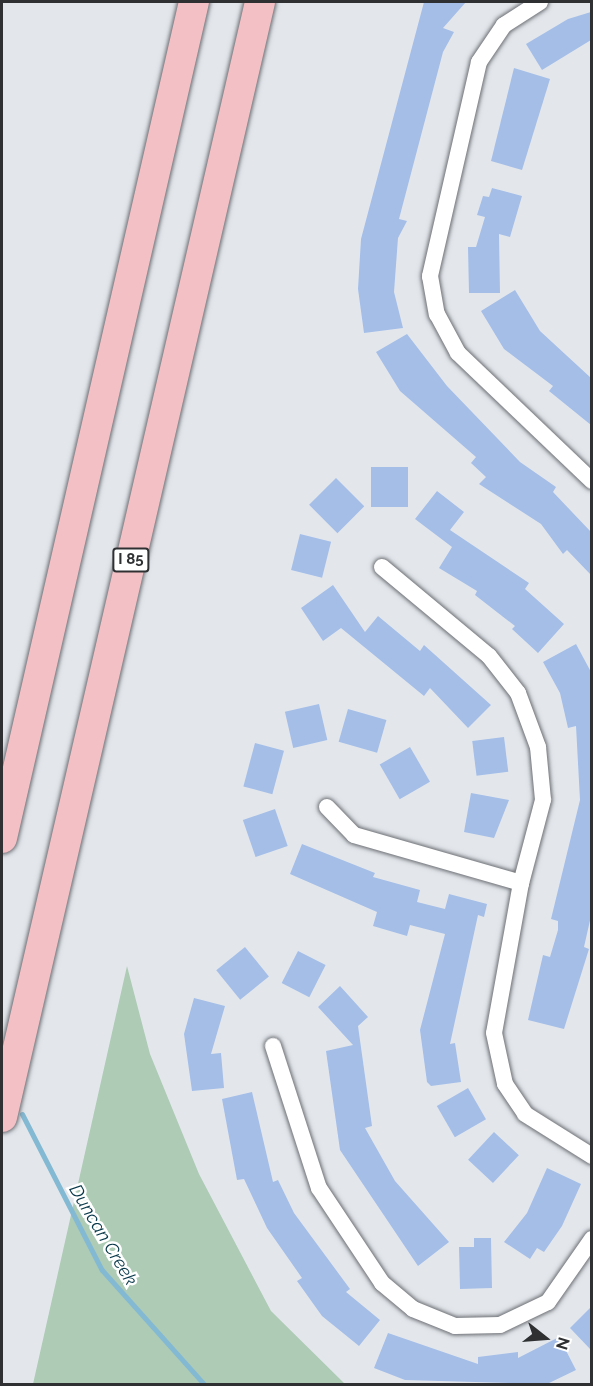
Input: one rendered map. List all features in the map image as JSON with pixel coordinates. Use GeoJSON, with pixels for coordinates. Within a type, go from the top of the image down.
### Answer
{"type":"FeatureCollection","features":[{"type":"Feature","properties":{"kind":"highway"},"geometry":{"type":"LineString","coordinates":[[2,838],[194,2]]}},
{"type":"Feature","properties":{"kind":"highway","name":"I 85"},"geometry":{"type":"LineString","coordinates":[[2,1117],[260,2]]}},
{"type":"Feature","properties":{"kind":"street"},"geometry":{"type":"LineString","coordinates":[[540,2],[504,25],[480,62],[430,276],[437,314],[458,353],[591,481]]}},
{"type":"Feature","properties":{"kind":"street"},"geometry":{"type":"LineString","coordinates":[[382,567],[489,656],[518,693],[538,747],[543,800],[521,883],[494,1033],[505,1084],[532,1119],[591,1156]]}},
{"type":"Feature","properties":{"kind":"street"},"geometry":{"type":"LineString","coordinates":[[327,807],[354,835],[521,883]]}},
{"type":"Feature","properties":{"kind":"street"},"geometry":{"type":"LineString","coordinates":[[273,1046],[319,1188],[382,1283],[413,1309],[455,1326],[500,1325],[548,1302],[591,1239]]}},
{"type":"Feature","properties":{"kind":"green space"},"geometry":{"type":"Polygon","coordinates":[[[127,966],[150,1054],[199,1174],[271,1311],[345,1384],[33,1384],[127,966]]]}},
{"type":"Feature","properties":{"kind":"building"},"geometry":{"type":"Polygon","coordinates":[[[424,2],[466,2],[443,28],[454,32],[443,52],[399,219],[407,221],[398,238],[394,292],[403,328],[364,333],[358,289],[361,239],[424,2]]]}},
{"type":"Feature","properties":{"kind":"building"},"geometry":{"type":"Polygon","coordinates":[[[591,12],[591,40],[542,70],[526,44],[568,19],[591,12]]]}},
{"type":"Feature","properties":{"kind":"building"},"geometry":{"type":"Polygon","coordinates":[[[514,68],[550,79],[522,170],[491,161],[514,68]]]}},
{"type":"Feature","properties":{"kind":"building"},"geometry":{"type":"Polygon","coordinates":[[[492,188],[522,196],[510,237],[499,234],[500,293],[469,293],[468,247],[476,247],[485,217],[477,215],[483,196],[489,197],[492,188]]]}},
{"type":"Feature","properties":{"kind":"building"},"geometry":{"type":"Polygon","coordinates":[[[515,290],[540,331],[591,378],[591,425],[549,391],[553,386],[504,349],[481,311],[515,290]]]}},
{"type":"Feature","properties":{"kind":"building"},"geometry":{"type":"Polygon","coordinates":[[[407,334],[447,386],[520,462],[556,487],[553,492],[591,532],[591,575],[567,550],[563,554],[541,524],[479,484],[486,477],[471,463],[476,457],[400,391],[376,352],[407,334]]]}},
{"type":"Feature","properties":{"kind":"building"},"geometry":{"type":"Polygon","coordinates":[[[371,467],[408,467],[408,507],[371,507],[371,467]]]}},
{"type":"Feature","properties":{"kind":"building"},"geometry":{"type":"Polygon","coordinates":[[[336,478],[364,506],[337,533],[309,505],[336,478]]]}},
{"type":"Feature","properties":{"kind":"building"},"geometry":{"type":"Polygon","coordinates":[[[437,491],[464,512],[450,530],[529,583],[525,589],[564,624],[538,653],[512,629],[515,626],[475,595],[477,591],[439,568],[452,547],[415,519],[437,491]]]}},
{"type":"Feature","properties":{"kind":"building"},"geometry":{"type":"Polygon","coordinates":[[[300,534],[331,542],[322,578],[291,570],[300,534]]]}},
{"type":"Feature","properties":{"kind":"building"},"geometry":{"type":"Polygon","coordinates":[[[333,585],[365,632],[378,616],[420,651],[424,645],[491,705],[468,728],[430,688],[424,696],[341,628],[323,641],[301,608],[333,585]]]}},
{"type":"Feature","properties":{"kind":"building"},"geometry":{"type":"Polygon","coordinates":[[[576,644],[591,672],[591,916],[584,947],[589,949],[564,1029],[528,1020],[543,955],[550,957],[558,930],[558,921],[551,919],[580,800],[576,726],[568,728],[560,693],[543,662],[576,644]]]}},
{"type":"Feature","properties":{"kind":"building"},"geometry":{"type":"Polygon","coordinates":[[[319,704],[327,740],[293,748],[285,712],[319,704]]]}},
{"type":"Feature","properties":{"kind":"building"},"geometry":{"type":"Polygon","coordinates":[[[348,709],[386,720],[377,753],[339,742],[348,709]]]}},
{"type":"Feature","properties":{"kind":"building"},"geometry":{"type":"Polygon","coordinates":[[[504,737],[508,772],[477,776],[472,741],[504,737]]]}},
{"type":"Feature","properties":{"kind":"building"},"geometry":{"type":"Polygon","coordinates":[[[255,743],[284,751],[272,794],[243,786],[255,743]]]}},
{"type":"Feature","properties":{"kind":"building"},"geometry":{"type":"Polygon","coordinates":[[[410,747],[430,782],[400,799],[380,764],[410,747]]]}},
{"type":"Feature","properties":{"kind":"building"},"geometry":{"type":"Polygon","coordinates":[[[471,793],[509,800],[494,838],[464,832],[471,793]]]}},
{"type":"Feature","properties":{"kind":"building"},"geometry":{"type":"Polygon","coordinates":[[[275,809],[288,846],[256,857],[243,820],[275,809]]]}},
{"type":"Feature","properties":{"kind":"building"},"geometry":{"type":"Polygon","coordinates":[[[302,844],[375,873],[373,877],[420,890],[417,902],[445,909],[449,894],[487,904],[484,917],[478,915],[450,1044],[455,1043],[461,1082],[431,1086],[427,1082],[420,1030],[445,934],[410,925],[407,936],[373,926],[377,912],[290,874],[302,844]]]}},
{"type":"Feature","properties":{"kind":"building"},"geometry":{"type":"Polygon","coordinates":[[[245,947],[269,977],[240,1000],[216,970],[245,947]]]}},
{"type":"Feature","properties":{"kind":"building"},"geometry":{"type":"Polygon","coordinates":[[[298,951],[326,965],[309,997],[282,983],[298,951]]]}},
{"type":"Feature","properties":{"kind":"building"},"geometry":{"type":"Polygon","coordinates":[[[340,986],[368,1017],[358,1026],[372,1126],[365,1128],[395,1181],[449,1242],[418,1266],[340,1150],[326,1051],[353,1045],[318,1007],[340,986]]]}},
{"type":"Feature","properties":{"kind":"building"},"geometry":{"type":"Polygon","coordinates":[[[194,998],[225,1006],[211,1054],[221,1053],[224,1088],[192,1091],[184,1034],[194,998]]]}},
{"type":"Feature","properties":{"kind":"building"},"geometry":{"type":"Polygon","coordinates":[[[468,1088],[486,1119],[455,1137],[437,1106],[468,1088]]]}},
{"type":"Feature","properties":{"kind":"building"},"geometry":{"type":"Polygon","coordinates":[[[252,1092],[273,1182],[278,1180],[294,1213],[350,1289],[346,1292],[380,1320],[359,1346],[322,1316],[297,1281],[302,1278],[267,1228],[244,1179],[237,1180],[222,1099],[252,1092]]]}},
{"type":"Feature","properties":{"kind":"building"},"geometry":{"type":"Polygon","coordinates":[[[494,1132],[519,1155],[493,1183],[468,1160],[494,1132]]]}},
{"type":"Feature","properties":{"kind":"building"},"geometry":{"type":"Polygon","coordinates":[[[547,1168],[581,1184],[562,1226],[544,1252],[537,1248],[530,1259],[504,1242],[527,1213],[547,1168]]]}},
{"type":"Feature","properties":{"kind":"building"},"geometry":{"type":"Polygon","coordinates":[[[474,1238],[491,1238],[492,1288],[460,1289],[459,1247],[474,1247],[474,1238]]]}},
{"type":"Feature","properties":{"kind":"building"},"geometry":{"type":"Polygon","coordinates":[[[591,1307],[591,1350],[570,1328],[591,1307]]]}},
{"type":"Feature","properties":{"kind":"building"},"geometry":{"type":"Polygon","coordinates":[[[388,1333],[478,1364],[478,1357],[518,1352],[518,1358],[559,1337],[576,1370],[547,1384],[405,1380],[374,1368],[388,1333]]]}},
{"type":"Feature","properties":{"kind":"waterway","name":"Duncan Creek"},"geometry":{"type":"LineString","coordinates":[[22,1114],[102,1270],[204,1384]]}}]}
